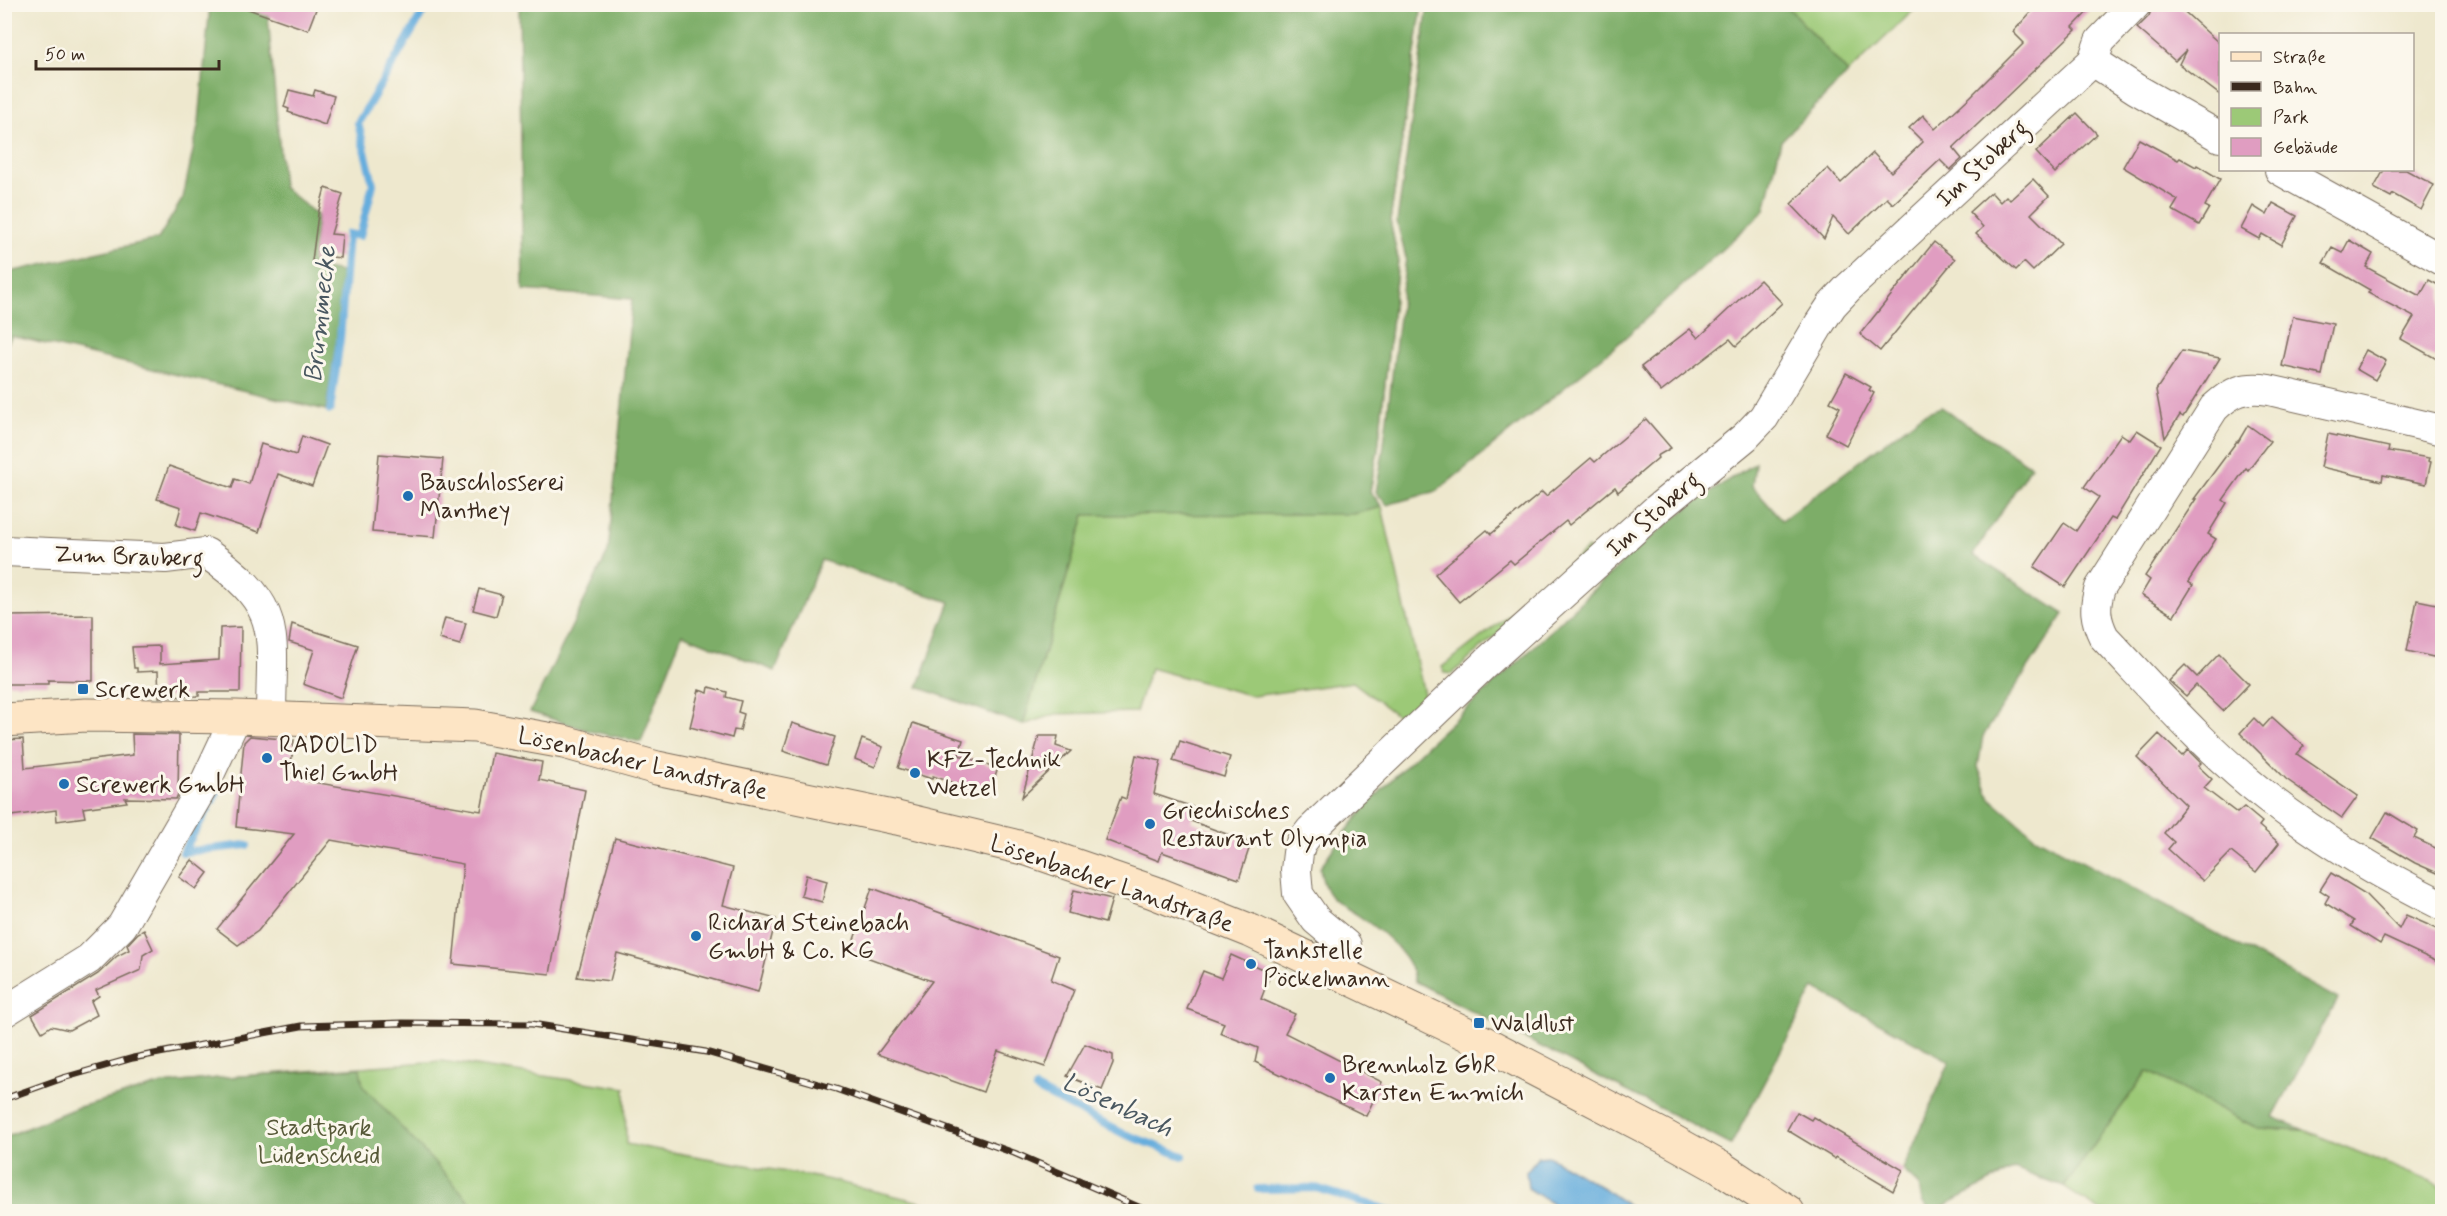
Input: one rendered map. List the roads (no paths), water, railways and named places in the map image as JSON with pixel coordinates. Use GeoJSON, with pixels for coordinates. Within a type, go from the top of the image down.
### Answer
{"type":"FeatureCollection","features":[{"type":"Feature","properties":{"kind":"main road","name":"Lösenbacher Landstraße"},"geometry":{"type":"LineString","coordinates":[[4,720],[86,715],[236,717],[475,726],[564,742],[657,768],[897,818],[1027,849],[1153,892],[1251,931],[1471,1036],[1667,1138],[1721,1168],[1788,1212]]}},
{"type":"Feature","properties":{"kind":"street","name":"Im Stoberg"},"geometry":{"type":"LineString","coordinates":[[1340,975],[1346,957],[1346,945],[1316,920],[1298,894],[1296,870],[1298,853],[1311,830],[1486,662],[1657,509],[1745,437],[1764,417],[1832,305],[1955,187],[2093,61],[2100,41],[2136,4]]}},
{"type":"Feature","properties":{"kind":"street"},"geometry":{"type":"LineString","coordinates":[[2093,61],[2136,89],[2219,135]]}},
{"type":"Feature","properties":{"kind":"street"},"geometry":{"type":"LineString","coordinates":[[2282,171],[2442,260]]}},
{"type":"Feature","properties":{"kind":"street"},"geometry":{"type":"LineString","coordinates":[[2442,430],[2277,392],[2256,388],[2238,390],[2214,408],[2100,588],[2095,612],[2096,622],[2104,637],[2215,752],[2266,796],[2343,849],[2442,905]]}},
{"type":"Feature","properties":{"kind":"street","name":"Zum Brauberg"},"geometry":{"type":"LineString","coordinates":[[4,551],[165,558],[206,553],[231,570],[247,585],[263,606],[269,619],[273,648],[271,719]]}},
{"type":"Feature","properties":{"kind":"street"},"geometry":{"type":"LineString","coordinates":[[4,1012],[89,959],[122,927],[206,781],[236,717]]}},
{"type":"Feature","properties":{"kind":"water"},"geometry":{"type":"Polygon","coordinates":[[[1548,1156],[1603,1188],[1636,1211],[1563,1211],[1528,1188],[1526,1172],[1538,1157],[1548,1156]]]}},
{"type":"Feature","properties":{"kind":"waterway","name":"Brummecke"},"geometry":{"type":"LineString","coordinates":[[330,410],[340,340],[348,234],[360,236],[373,184],[358,123],[428,4]]}},
{"type":"Feature","properties":{"kind":"waterway","name":"Brummecke"},"geometry":{"type":"LineString","coordinates":[[183,852],[219,789]]}},
{"type":"Feature","properties":{"kind":"waterway","name":"Lösenbach"},"geometry":{"type":"LineString","coordinates":[[183,852],[247,845]]}},
{"type":"Feature","properties":{"kind":"waterway","name":"Lösenbach"},"geometry":{"type":"LineString","coordinates":[[1036,1089],[1122,1133],[1183,1156]]}},
{"type":"Feature","properties":{"kind":"waterway","name":"Lösenbach"},"geometry":{"type":"LineString","coordinates":[[1258,1189],[1316,1188],[1394,1212]]}},
{"type":"Feature","properties":{"kind":"railway"},"geometry":{"type":"LineString","coordinates":[[4,1099],[63,1078],[133,1058],[301,1026],[403,1023],[532,1024],[706,1052],[836,1089],[1014,1153],[1150,1212]]}},
{"type":"Feature","properties":{"kind":"place","name":"Bauschlosserei Manthey"},"geometry":{"type":"Point","coordinates":[408,496]}},
{"type":"Feature","properties":{"kind":"place","name":"Screwerk"},"geometry":{"type":"Point","coordinates":[83,689]}},
{"type":"Feature","properties":{"kind":"place","name":"RADOLID Thiel GmbH"},"geometry":{"type":"Point","coordinates":[267,758]}},
{"type":"Feature","properties":{"kind":"place","name":"KFZ-Technik Wetzel"},"geometry":{"type":"Point","coordinates":[915,773]}},
{"type":"Feature","properties":{"kind":"place","name":"Screwerk GmbH"},"geometry":{"type":"Point","coordinates":[64,784]}},
{"type":"Feature","properties":{"kind":"place","name":"Griechisches Restaurant Olympia"},"geometry":{"type":"Point","coordinates":[1150,824]}},
{"type":"Feature","properties":{"kind":"place","name":"Richard Steinebach GmbH & Co. KG"},"geometry":{"type":"Point","coordinates":[696,936]}},
{"type":"Feature","properties":{"kind":"place","name":"Tankstelle Pöckelmann"},"geometry":{"type":"Point","coordinates":[1251,964]}},
{"type":"Feature","properties":{"kind":"place","name":"Waldlust"},"geometry":{"type":"Point","coordinates":[1479,1023]}},
{"type":"Feature","properties":{"kind":"place","name":"Brennholz GbR Karsten Emmich"},"geometry":{"type":"Point","coordinates":[1330,1078]}},
{"type":"Feature","properties":{"kind":"park label","name":"Stadtpark Lüdenscheid"},"geometry":{"type":"Point","coordinates":[319,1141]}}]}
